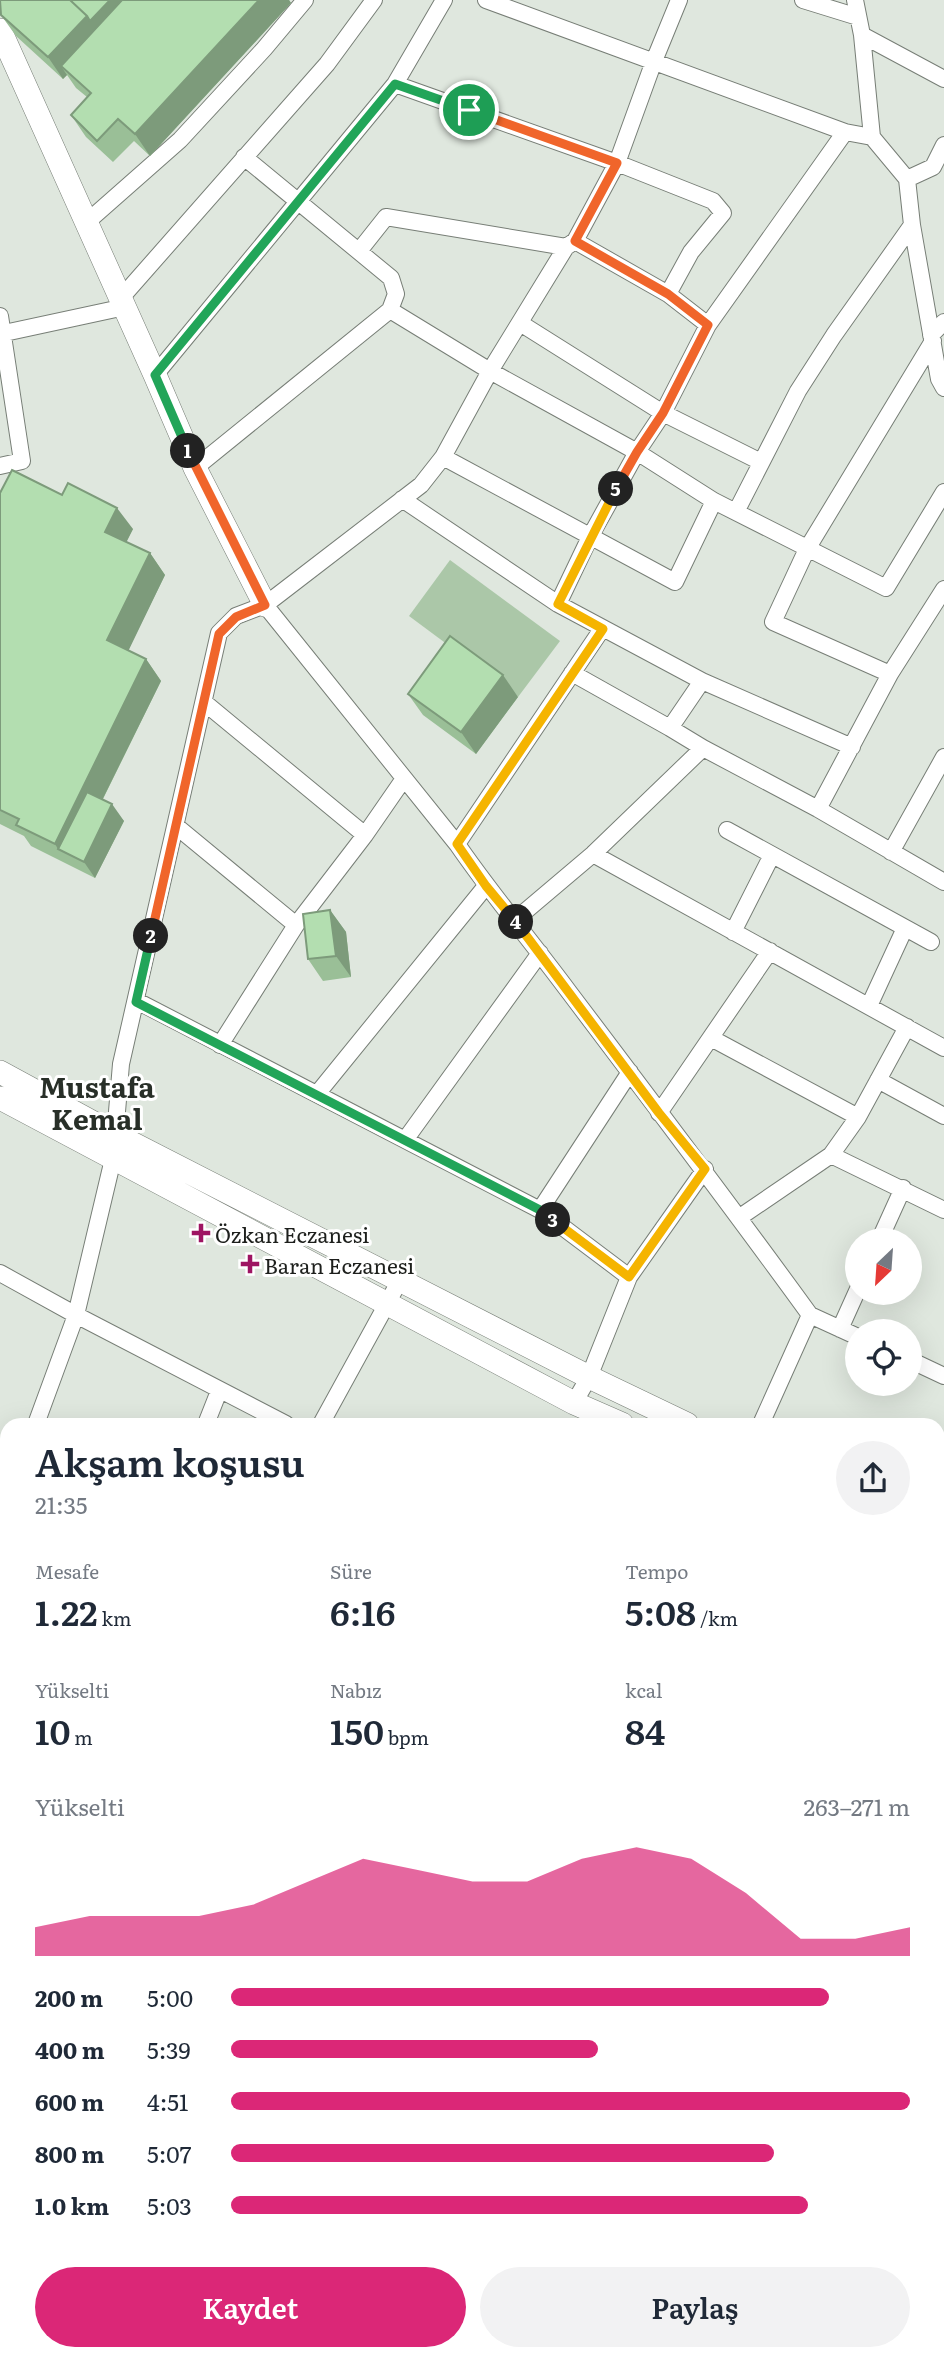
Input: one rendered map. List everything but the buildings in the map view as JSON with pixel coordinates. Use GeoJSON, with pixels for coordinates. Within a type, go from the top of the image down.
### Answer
{"type":"FeatureCollection","features":[{"type":"Feature","properties":{"kind":"street"},"geometry":{"type":"LineString","coordinates":[[87,222],[180,140],[264,49],[304,0]]}},
{"type":"Feature","properties":{"kind":"street"},"geometry":{"type":"LineString","coordinates":[[2,333],[123,303],[244,157],[327,64],[374,0]]}},
{"type":"Feature","properties":{"kind":"street"},"geometry":{"type":"LineString","coordinates":[[155,375],[395,84],[444,0]]}},
{"type":"Feature","properties":{"kind":"street"},"geometry":{"type":"LineString","coordinates":[[486,0],[845,132],[872,137]]}},
{"type":"Feature","properties":{"kind":"street"},"geometry":{"type":"LineString","coordinates":[[38,1418],[76,1315],[113,1158],[121,1064],[219,634],[236,617],[265,605],[421,485],[443,457],[490,371],[617,163],[679,0]]}},
{"type":"Feature","properties":{"kind":"street"},"geometry":{"type":"LineString","coordinates":[[803,0],[859,17]]}},
{"type":"Feature","properties":{"kind":"street"},"geometry":{"type":"LineString","coordinates":[[855,0],[862,35],[872,137],[906,179],[939,379],[944,388]]}},
{"type":"Feature","properties":{"kind":"street"},"geometry":{"type":"LineString","coordinates":[[0,30],[195,468],[265,605],[457,844],[659,1113],[705,1169],[810,1315],[845,1331]]}},
{"type":"Feature","properties":{"kind":"street"},"geometry":{"type":"LineString","coordinates":[[862,35],[944,79]]}},
{"type":"Feature","properties":{"kind":"street"},"geometry":{"type":"LineString","coordinates":[[395,84],[617,163],[713,201],[723,213],[691,252],[668,294]]}},
{"type":"Feature","properties":{"kind":"street"},"geometry":{"type":"LineString","coordinates":[[558,604],[590,537],[637,452],[663,413],[708,325],[845,132]]}},
{"type":"Feature","properties":{"kind":"street"},"geometry":{"type":"LineString","coordinates":[[906,179],[933,167],[944,145]]}},
{"type":"Feature","properties":{"kind":"street"},"geometry":{"type":"LineString","coordinates":[[195,468],[390,310],[396,294],[391,278],[244,157]]}},
{"type":"Feature","properties":{"kind":"street"},"geometry":{"type":"LineString","coordinates":[[359,251],[386,217],[570,244],[668,294],[708,325]]}},
{"type":"Feature","properties":{"kind":"street"},"geometry":{"type":"LineString","coordinates":[[736,512],[813,369],[912,225]]}},
{"type":"Feature","properties":{"kind":"street"},"geometry":{"type":"LineString","coordinates":[[390,310],[490,371],[637,452],[714,501],[886,588],[944,492]]}},
{"type":"Feature","properties":{"kind":"street"},"geometry":{"type":"LineString","coordinates":[[0,316],[22,461],[0,466]]}},
{"type":"Feature","properties":{"kind":"street"},"geometry":{"type":"LineString","coordinates":[[890,674],[773,622],[807,549],[944,322]]}},
{"type":"Feature","properties":{"kind":"street"},"geometry":{"type":"LineString","coordinates":[[520,323],[663,413],[761,462]]}},
{"type":"Feature","properties":{"kind":"street"},"geometry":{"type":"LineString","coordinates":[[443,457],[675,582],[714,501]]}},
{"type":"Feature","properties":{"kind":"street"},"geometry":{"type":"LineString","coordinates":[[402,499],[558,604],[603,629],[702,681],[852,747]]}},
{"type":"Feature","properties":{"kind":"street"},"geometry":{"type":"LineString","coordinates":[[818,809],[890,674],[944,589]]}},
{"type":"Feature","properties":{"kind":"street"},"geometry":{"type":"LineString","coordinates":[[457,844],[603,629]]}},
{"type":"Feature","properties":{"kind":"street"},"geometry":{"type":"LineString","coordinates":[[572,673],[944,882]]}},
{"type":"Feature","properties":{"kind":"street"},"geometry":{"type":"LineString","coordinates":[[670,728],[702,681]]}},
{"type":"Feature","properties":{"kind":"street"},"geometry":{"type":"LineString","coordinates":[[205,703],[365,835]]}},
{"type":"Feature","properties":{"kind":"street"},"geometry":{"type":"LineString","coordinates":[[515,920],[593,854],[703,748]]}},
{"type":"Feature","properties":{"kind":"street"},"geometry":{"type":"LineString","coordinates":[[891,852],[944,757]]}},
{"type":"Feature","properties":{"kind":"street"},"geometry":{"type":"LineString","coordinates":[[220,1045],[296,925],[403,780]]}},
{"type":"Feature","properties":{"kind":"street"},"geometry":{"type":"LineString","coordinates":[[176,826],[296,925]]}},
{"type":"Feature","properties":{"kind":"street"},"geometry":{"type":"LineString","coordinates":[[727,830],[931,942]]}},
{"type":"Feature","properties":{"kind":"street"},"geometry":{"type":"LineString","coordinates":[[593,854],[907,1027],[942,1043]]}},
{"type":"Feature","properties":{"kind":"street"},"geometry":{"type":"LineString","coordinates":[[733,932],[772,855]]}},
{"type":"Feature","properties":{"kind":"street"},"geometry":{"type":"LineString","coordinates":[[317,1094],[486,886]]}},
{"type":"Feature","properties":{"kind":"street"},"geometry":{"type":"LineString","coordinates":[[869,1006],[905,928]]}},
{"type":"Feature","properties":{"kind":"street"},"geometry":{"type":"LineString","coordinates":[[659,1113],[771,951]]}},
{"type":"Feature","properties":{"kind":"street"},"geometry":{"type":"LineString","coordinates":[[405,1140],[540,953]]}},
{"type":"Feature","properties":{"kind":"street"},"geometry":{"type":"LineString","coordinates":[[136,1002],[540,1210],[629,1277]]}},
{"type":"Feature","properties":{"kind":"street"},"geometry":{"type":"LineString","coordinates":[[740,1217],[831,1155],[858,1117],[907,1027]]}},
{"type":"Feature","properties":{"kind":"street"},"geometry":{"type":"LineString","coordinates":[[711,1038],[858,1117]]}},
{"type":"Feature","properties":{"kind":"street"},"geometry":{"type":"LineString","coordinates":[[0,1072],[116,1135],[674,1418]]}},
{"type":"Feature","properties":{"kind":"street"},"geometry":{"type":"LineString","coordinates":[[540,1210],[630,1072]]}},
{"type":"Feature","properties":{"kind":"street"},"geometry":{"type":"LineString","coordinates":[[878,1080],[944,1116]]}},
{"type":"Feature","properties":{"kind":"street"},"geometry":{"type":"LineString","coordinates":[[0,1098],[574,1403],[608,1418]]}},
{"type":"Feature","properties":{"kind":"street"},"geometry":{"type":"LineString","coordinates":[[831,1155],[944,1210]]}},
{"type":"Feature","properties":{"kind":"street"},"geometry":{"type":"LineString","coordinates":[[574,1403],[589,1377],[629,1277],[705,1169]]}},
{"type":"Feature","properties":{"kind":"street"},"geometry":{"type":"LineString","coordinates":[[885,1228],[902,1188]]}},
{"type":"Feature","properties":{"kind":"street"},"geometry":{"type":"LineString","coordinates":[[0,1273],[274,1418]]}},
{"type":"Feature","properties":{"kind":"street"},"geometry":{"type":"LineString","coordinates":[[324,1418],[400,1280]]}},
{"type":"Feature","properties":{"kind":"street"},"geometry":{"type":"LineString","coordinates":[[840,1329],[850,1306]]}},
{"type":"Feature","properties":{"kind":"street"},"geometry":{"type":"LineString","coordinates":[[764,1418],[810,1315]]}},
{"type":"Feature","properties":{"kind":"street"},"geometry":{"type":"LineString","coordinates":[[922,1366],[944,1376]]}},
{"type":"Feature","properties":{"kind":"street"},"geometry":{"type":"LineString","coordinates":[[208,1418],[219,1391]]}},
{"type":"Feature","properties":{"kind":"green space"},"geometry":{"type":"Polygon","coordinates":[[[450,560],[560,641],[518,697],[409,616],[450,560]]]}},
{"type":"Feature","properties":{"kind":"place","name":"Özkan Eczanesi"},"geometry":{"type":"Point","coordinates":[201,1233]}},
{"type":"Feature","properties":{"kind":"place","name":"Baran Eczanesi"},"geometry":{"type":"Point","coordinates":[250,1264]}},
{"type":"Feature","properties":{"kind":"district","name":"Mustafa Kemal"},"geometry":{"type":"Point","coordinates":[97,1102]}},
{"type":"Feature","properties":{"kind":"route"},"geometry":{"type":"LineString","coordinates":[[395,84],[469,110],[617,163],[575,241],[668,294],[708,325],[663,413],[637,452],[590,537],[558,604],[603,629],[457,844],[659,1113],[705,1169],[629,1277],[540,1210],[136,1002],[219,634],[236,617],[265,605],[195,468],[155,375],[395,84]]}}]}
